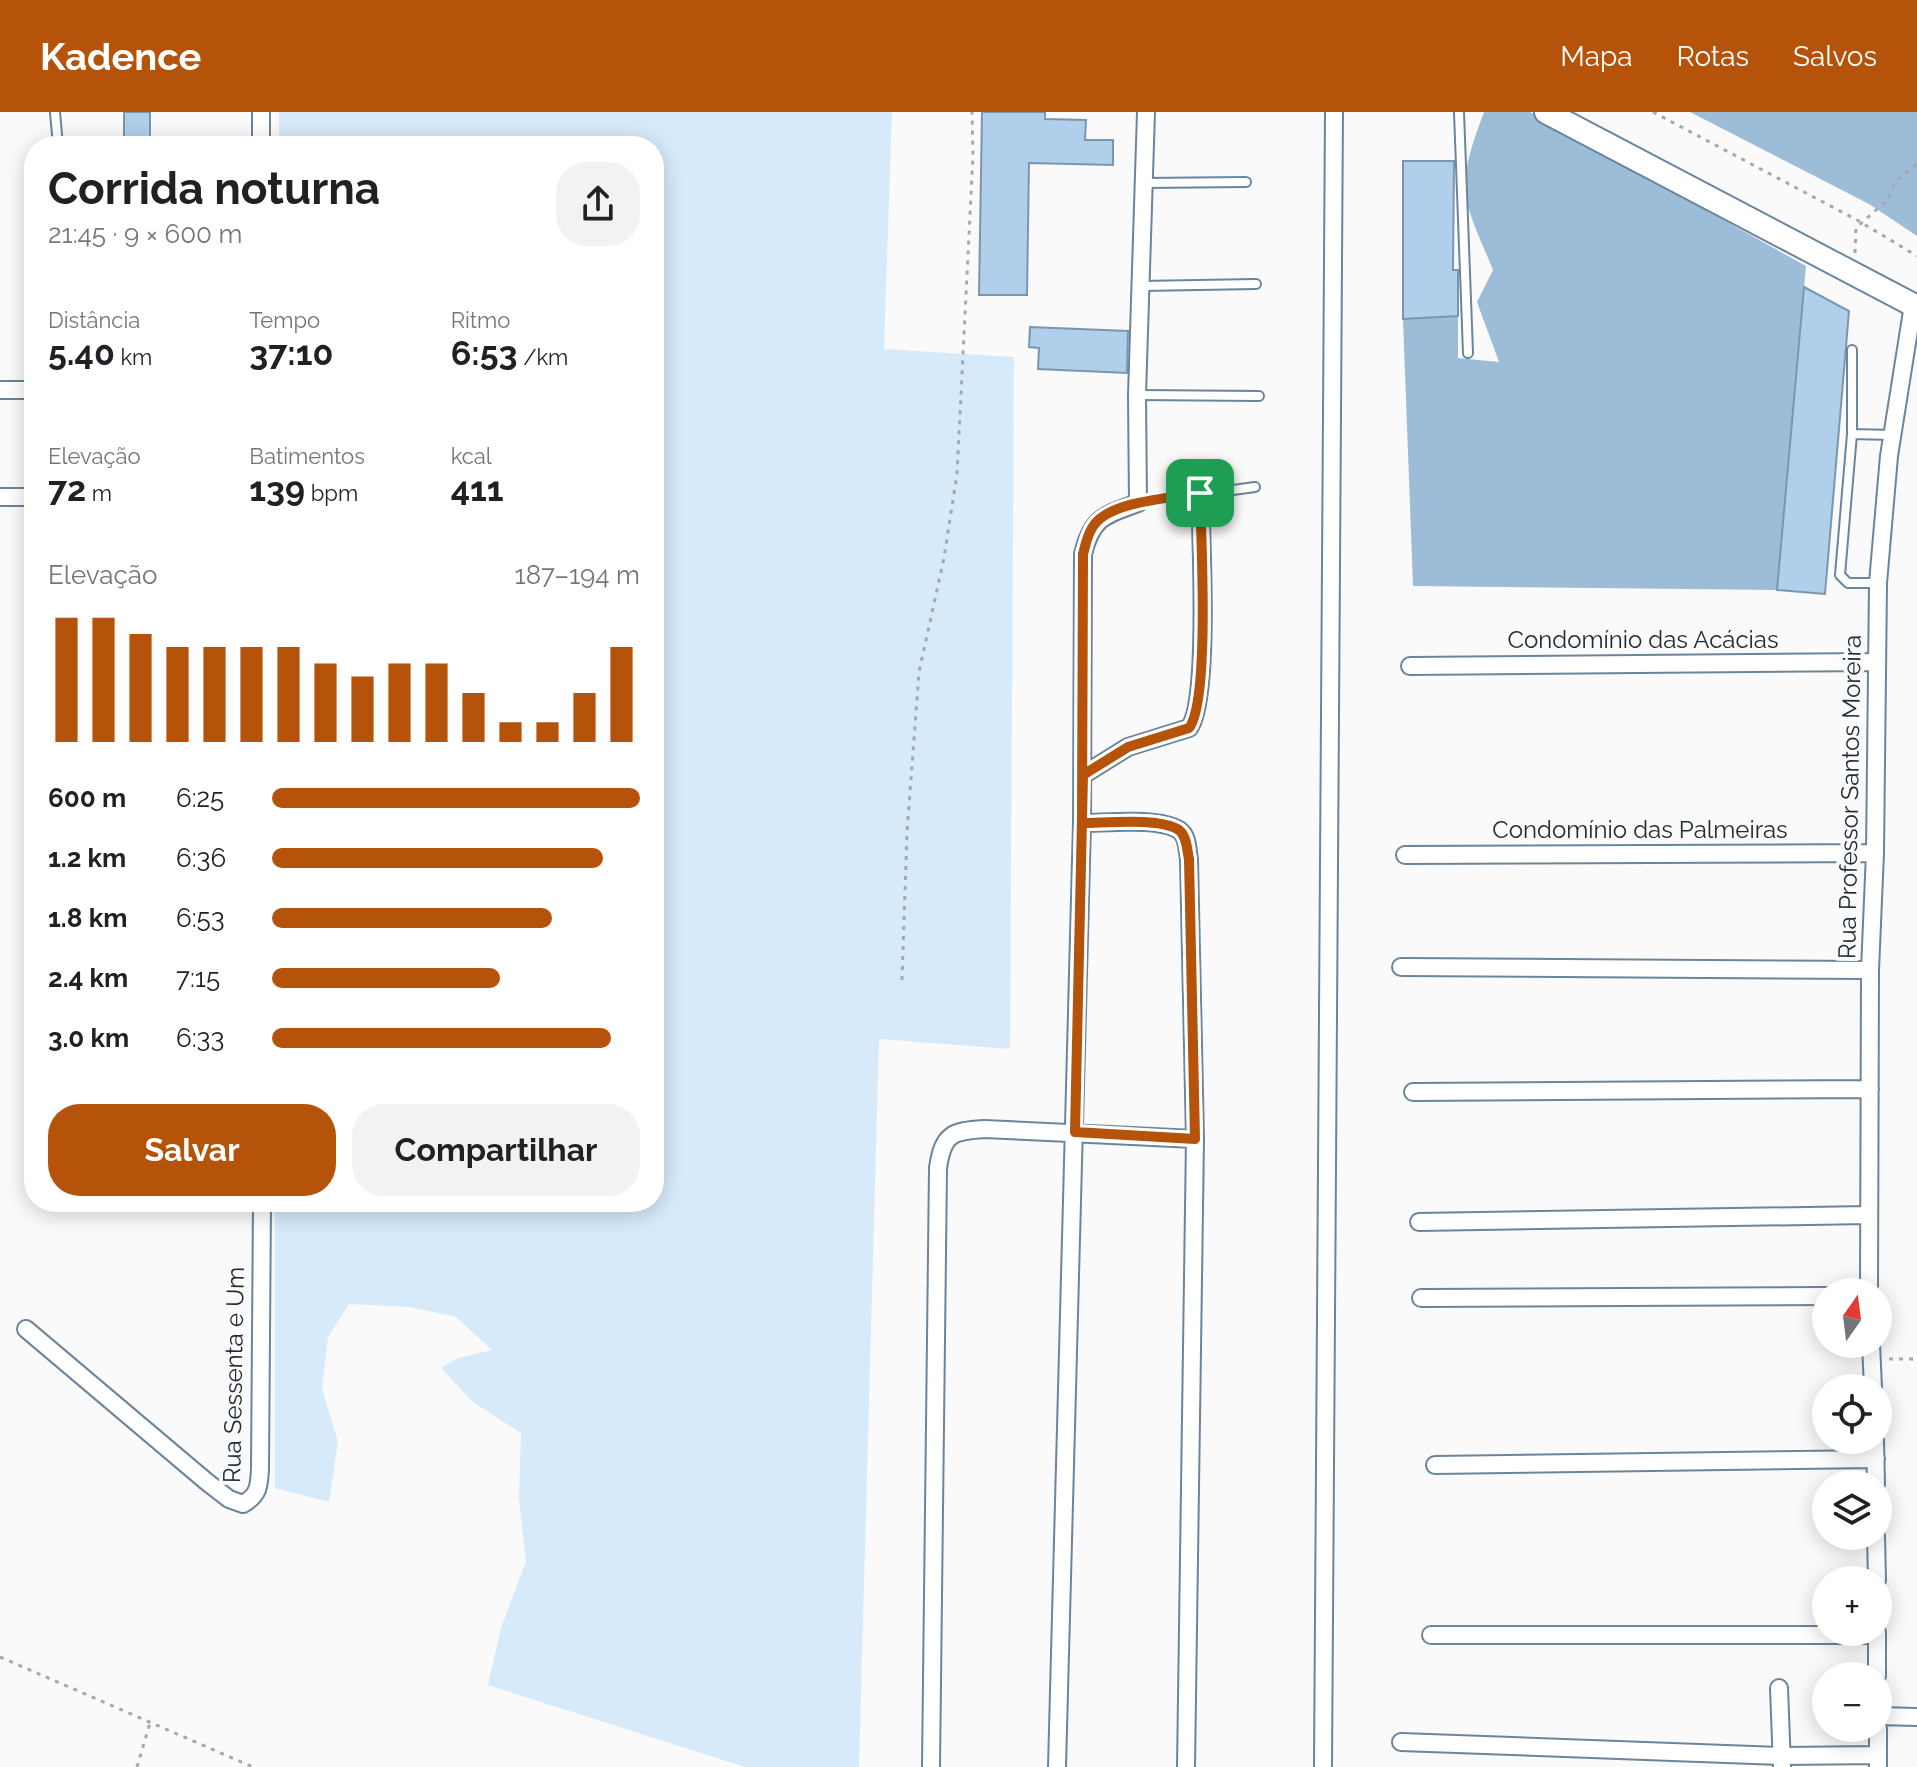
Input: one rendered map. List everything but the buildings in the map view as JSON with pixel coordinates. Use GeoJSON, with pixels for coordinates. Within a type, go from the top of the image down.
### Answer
{"type":"FeatureCollection","features":[{"type":"Feature","properties":{"kind":"main road"},"geometry":{"type":"LineString","coordinates":[[1546,112],[1915,306]]}},
{"type":"Feature","properties":{"kind":"street"},"geometry":{"type":"LineString","coordinates":[[261,112],[261,136]]}},
{"type":"Feature","properties":{"kind":"street"},"geometry":{"type":"LineString","coordinates":[[1057,1767],[1082,823],[1083,554],[1088,535],[1096,522],[1138,503],[1137,395],[1146,112]]}},
{"type":"Feature","properties":{"kind":"street"},"geometry":{"type":"LineString","coordinates":[[1323,1767],[1334,112]]}},
{"type":"Feature","properties":{"kind":"street","name":"Rua Professor Santos Moreira"},"geometry":{"type":"LineString","coordinates":[[1869,1278],[1870,970],[1875,853],[1878,583],[1892,435],[1915,306]]}},
{"type":"Feature","properties":{"kind":"street"},"geometry":{"type":"LineString","coordinates":[[0,390],[24,390]]}},
{"type":"Feature","properties":{"kind":"street"},"geometry":{"type":"LineString","coordinates":[[1083,775],[1128,747],[1189,728],[1195,719],[1201,656],[1200,493]]}},
{"type":"Feature","properties":{"kind":"street"},"geometry":{"type":"LineString","coordinates":[[0,497],[24,497]]}},
{"type":"Feature","properties":{"kind":"street","name":"Condomínio das Acácias"},"geometry":{"type":"LineString","coordinates":[[1410,666],[1876,662]]}},
{"type":"Feature","properties":{"kind":"street"},"geometry":{"type":"LineString","coordinates":[[1082,823],[1151,823],[1179,830],[1185,838],[1189,859],[1195,1139],[1186,1767]]}},
{"type":"Feature","properties":{"kind":"street","name":"Condomínio das Palmeiras"},"geometry":{"type":"LineString","coordinates":[[1405,855],[1875,853]]}},
{"type":"Feature","properties":{"kind":"street"},"geometry":{"type":"LineString","coordinates":[[1401,967],[1870,970]]}},
{"type":"Feature","properties":{"kind":"street"},"geometry":{"type":"LineString","coordinates":[[1413,1092],[1870,1089]]}},
{"type":"Feature","properties":{"kind":"street"},"geometry":{"type":"LineString","coordinates":[[931,1767],[940,1154],[945,1142],[952,1134],[964,1130],[1195,1139]]}},
{"type":"Feature","properties":{"kind":"street","name":"Rua Sessenta e Um"},"geometry":{"type":"LineString","coordinates":[[26,1329],[207,1482],[229,1499],[243,1504],[255,1497],[259,1487],[262,1212]]}},
{"type":"Feature","properties":{"kind":"street"},"geometry":{"type":"LineString","coordinates":[[1419,1222],[1868,1215]]}},
{"type":"Feature","properties":{"kind":"street"},"geometry":{"type":"LineString","coordinates":[[1421,1298],[1812,1296]]}},
{"type":"Feature","properties":{"kind":"street"},"geometry":{"type":"LineString","coordinates":[[1876,1454],[1876,1470]]}},
{"type":"Feature","properties":{"kind":"street"},"geometry":{"type":"LineString","coordinates":[[1435,1465],[1876,1459]]}},
{"type":"Feature","properties":{"kind":"street"},"geometry":{"type":"LineString","coordinates":[[1431,1635],[1812,1634]]}},
{"type":"Feature","properties":{"kind":"street"},"geometry":{"type":"LineString","coordinates":[[1779,1688],[1782,1761]]}},
{"type":"Feature","properties":{"kind":"street"},"geometry":{"type":"LineString","coordinates":[[1892,1716],[1917,1717]]}},
{"type":"Feature","properties":{"kind":"street"},"geometry":{"type":"LineString","coordinates":[[1401,1742],[1782,1761],[1878,1761]]}},
{"type":"Feature","properties":{"kind":"lane"},"geometry":{"type":"LineString","coordinates":[[55,112],[57,136]]}},
{"type":"Feature","properties":{"kind":"lane"},"geometry":{"type":"LineString","coordinates":[[1459,112],[1468,353]]}},
{"type":"Feature","properties":{"kind":"lane"},"geometry":{"type":"LineString","coordinates":[[1143,183],[1246,182]]}},
{"type":"Feature","properties":{"kind":"lane"},"geometry":{"type":"LineString","coordinates":[[1140,286],[1256,284]]}},
{"type":"Feature","properties":{"kind":"lane"},"geometry":{"type":"LineString","coordinates":[[1852,350],[1852,434],[1840,575],[1848,583],[1878,583]]}},
{"type":"Feature","properties":{"kind":"lane"},"geometry":{"type":"LineString","coordinates":[[1137,395],[1259,396]]}},
{"type":"Feature","properties":{"kind":"lane"},"geometry":{"type":"LineString","coordinates":[[1852,434],[1892,435]]}},
{"type":"Feature","properties":{"kind":"lane"},"geometry":{"type":"LineString","coordinates":[[1138,503],[1255,487]]}},
{"type":"Feature","properties":{"kind":"path"},"geometry":{"type":"LineString","coordinates":[[902,980],[907,833],[918,684],[957,474],[973,155],[972,112]]}},
{"type":"Feature","properties":{"kind":"path"},"geometry":{"type":"LineString","coordinates":[[1653,112],[1857,220],[1917,256]]}},
{"type":"Feature","properties":{"kind":"path"},"geometry":{"type":"LineString","coordinates":[[1855,273],[1856,228],[1887,200],[1896,181],[1917,164]]}},
{"type":"Feature","properties":{"kind":"path"},"geometry":{"type":"LineString","coordinates":[[1892,1355],[1917,1359]]}},
{"type":"Feature","properties":{"kind":"path"},"geometry":{"type":"LineString","coordinates":[[0,1657],[253,1767]]}},
{"type":"Feature","properties":{"kind":"path"},"geometry":{"type":"LineString","coordinates":[[137,1767],[150,1723]]}},
{"type":"Feature","properties":{"kind":"shaded area"},"geometry":{"type":"Polygon","coordinates":[[[279,112],[892,112],[884,349],[1014,357],[1010,1049],[879,1039],[859,1767],[745,1767],[488,1685],[501,1628],[526,1561],[519,1498],[521,1433],[473,1402],[441,1368],[458,1358],[492,1350],[456,1317],[410,1307],[349,1304],[328,1337],[322,1389],[338,1442],[329,1502],[275,1488],[275,1212],[664,1212],[664,136],[279,136],[279,112]]]}},
{"type":"Feature","properties":{"kind":"shaded area"},"geometry":{"type":"Polygon","coordinates":[[[1484,112],[1530,112],[1806,266],[1777,590],[1413,586],[1403,319],[1458,316],[1458,358],[1499,362],[1477,302],[1493,270],[1471,216],[1465,188],[1470,155],[1484,112]]]}},
{"type":"Feature","properties":{"kind":"shaded area"},"geometry":{"type":"Polygon","coordinates":[[[1690,112],[1917,112],[1917,236],[1869,204],[1690,112]]]}},
{"type":"Feature","properties":{"kind":"route"},"geometry":{"type":"LineString","coordinates":[[1200,493],[1138,503],[1102,517],[1088,535],[1083,554],[1083,775],[1082,823],[1151,823],[1179,830],[1185,838],[1189,859],[1195,1139],[1075,1132],[1083,775],[1128,747],[1189,728],[1195,719],[1200,671],[1200,493]]}}]}
